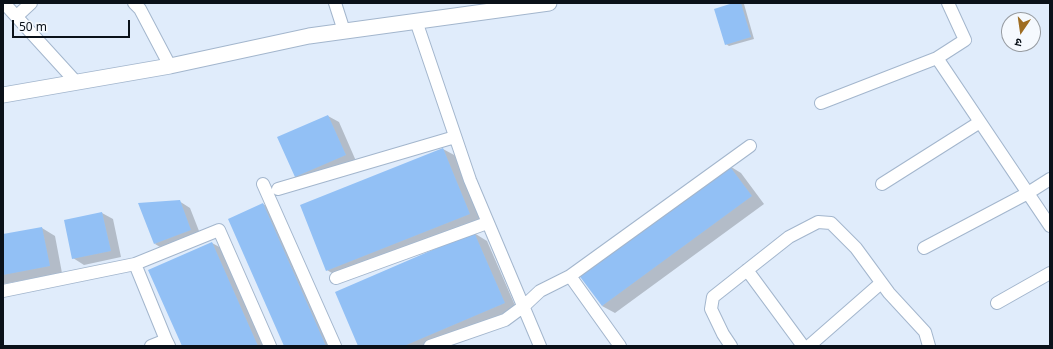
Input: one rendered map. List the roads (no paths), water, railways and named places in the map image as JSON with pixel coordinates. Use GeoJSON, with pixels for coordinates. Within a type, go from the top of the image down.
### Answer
{"type":"FeatureCollection","features":[{"type":"Feature","properties":{"kind":"street"},"geometry":{"type":"LineString","coordinates":[[4,3],[76,82]]}},
{"type":"Feature","properties":{"kind":"street"},"geometry":{"type":"LineString","coordinates":[[17,16],[31,3]]}},
{"type":"Feature","properties":{"kind":"street"},"geometry":{"type":"LineString","coordinates":[[134,3],[140,9],[170,66]]}},
{"type":"Feature","properties":{"kind":"street"},"geometry":{"type":"LineString","coordinates":[[335,3],[344,31]]}},
{"type":"Feature","properties":{"kind":"street"},"geometry":{"type":"LineString","coordinates":[[3,95],[170,66],[309,36],[549,3]]}},
{"type":"Feature","properties":{"kind":"street"},"geometry":{"type":"LineString","coordinates":[[821,103],[937,58],[965,40],[948,3]]}},
{"type":"Feature","properties":{"kind":"street"},"geometry":{"type":"LineString","coordinates":[[416,21],[470,180],[540,346]]}},
{"type":"Feature","properties":{"kind":"street"},"geometry":{"type":"LineString","coordinates":[[937,58],[1050,226]]}},
{"type":"Feature","properties":{"kind":"street"},"geometry":{"type":"LineString","coordinates":[[882,184],[980,122]]}},
{"type":"Feature","properties":{"kind":"street"},"geometry":{"type":"LineString","coordinates":[[278,189],[455,137]]}},
{"type":"Feature","properties":{"kind":"street"},"geometry":{"type":"LineString","coordinates":[[430,346],[505,320],[524,306],[540,291],[570,276],[750,146]]}},
{"type":"Feature","properties":{"kind":"street"},"geometry":{"type":"LineString","coordinates":[[924,248],[1028,193],[1050,179]]}},
{"type":"Feature","properties":{"kind":"street"},"geometry":{"type":"LineString","coordinates":[[262,184],[335,346]]}},
{"type":"Feature","properties":{"kind":"street"},"geometry":{"type":"LineString","coordinates":[[731,346],[723,334],[711,309],[713,297],[789,237],[818,222],[831,223],[856,248],[881,282],[925,332],[929,346]]}},
{"type":"Feature","properties":{"kind":"street"},"geometry":{"type":"LineString","coordinates":[[336,278],[487,223]]}},
{"type":"Feature","properties":{"kind":"street"},"geometry":{"type":"LineString","coordinates":[[3,291],[135,264],[220,230],[270,346]]}},
{"type":"Feature","properties":{"kind":"street"},"geometry":{"type":"LineString","coordinates":[[135,264],[167,343],[152,346]]}},
{"type":"Feature","properties":{"kind":"street"},"geometry":{"type":"LineString","coordinates":[[747,270],[803,346]]}},
{"type":"Feature","properties":{"kind":"street"},"geometry":{"type":"LineString","coordinates":[[997,303],[1050,273]]}},
{"type":"Feature","properties":{"kind":"street"},"geometry":{"type":"LineString","coordinates":[[570,276],[620,346]]}},
{"type":"Feature","properties":{"kind":"street"},"geometry":{"type":"LineString","coordinates":[[809,346],[881,282]]}}]}
